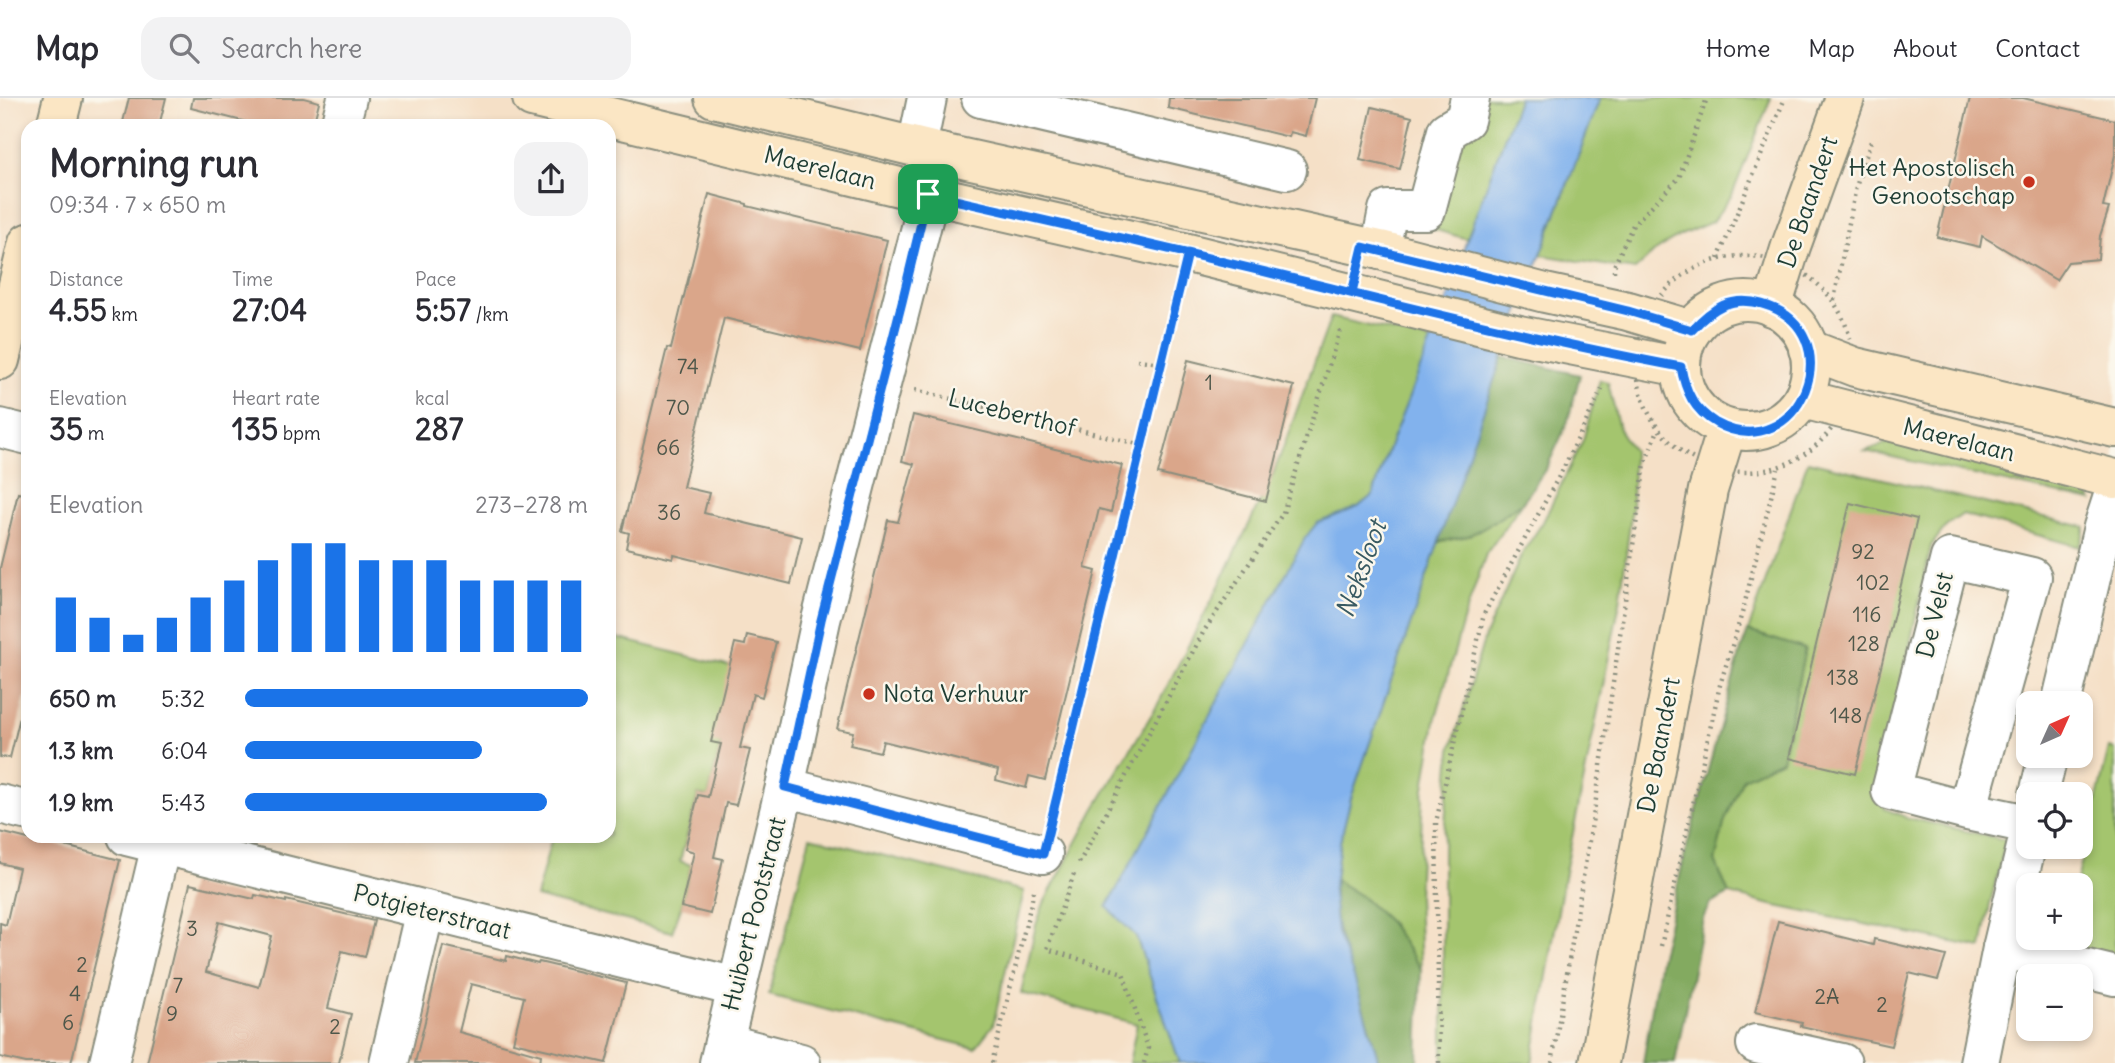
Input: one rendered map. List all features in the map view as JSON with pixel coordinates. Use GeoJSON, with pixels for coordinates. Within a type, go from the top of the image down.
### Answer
{"type":"FeatureCollection","features":[{"type":"Feature","properties":{"kind":"street"},"geometry":{"type":"LineString","coordinates":[[58,119],[63,98]]}},
{"type":"Feature","properties":{"kind":"street"},"geometry":{"type":"LineString","coordinates":[[342,119],[347,98]]}},
{"type":"Feature","properties":{"kind":"street","name":"Maerelaan"},"geometry":{"type":"LineString","coordinates":[[532,98],[928,194],[1188,253],[1519,335],[1681,367]]}},
{"type":"Feature","properties":{"kind":"street","name":"Maerelaan"},"geometry":{"type":"LineString","coordinates":[[714,98],[928,150],[1380,250],[1545,293],[1628,311],[1692,330]]}},
{"type":"Feature","properties":{"kind":"street"},"geometry":{"type":"LineString","coordinates":[[927,98],[928,150]]}},
{"type":"Feature","properties":{"kind":"street"},"geometry":{"type":"LineString","coordinates":[[981,98],[1287,170]]}},
{"type":"Feature","properties":{"kind":"street"},"geometry":{"type":"LineString","coordinates":[[1380,250],[1388,210],[1426,210],[1447,131],[1465,120],[1470,98]]}},
{"type":"Feature","properties":{"kind":"street","name":"De Baandert"},"geometry":{"type":"LineString","coordinates":[[1772,307],[1791,246],[1845,98]]}},
{"type":"Feature","properties":{"kind":"street","name":"Huibert Pootstraat"},"geometry":{"type":"LineString","coordinates":[[721,1053],[785,787],[821,620],[928,194],[928,150]]}},
{"type":"Feature","properties":{"kind":"street"},"geometry":{"type":"LineString","coordinates":[[0,360],[21,272]]}},
{"type":"Feature","properties":{"kind":"street"},"geometry":{"type":"LineString","coordinates":[[1750,301],[1772,307],[1792,320],[1806,340],[1812,363],[1803,399],[1786,419],[1768,429],[1748,432],[1727,429],[1699,411],[1689,398],[1681,367],[1684,347],[1692,330],[1707,314],[1727,303],[1750,301]]}},
{"type":"Feature","properties":{"kind":"street","name":"Maerelaan"},"geometry":{"type":"LineString","coordinates":[[1808,349],[1855,367],[2115,428]]}},
{"type":"Feature","properties":{"kind":"street","name":"Maerelaan"},"geometry":{"type":"LineString","coordinates":[[1803,399],[2115,479]]}},
{"type":"Feature","properties":{"kind":"street"},"geometry":{"type":"LineString","coordinates":[[0,428],[21,433]]}},
{"type":"Feature","properties":{"kind":"street","name":"De Baandert"},"geometry":{"type":"LineString","coordinates":[[1599,1063],[1708,490],[1727,429]]}},
{"type":"Feature","properties":{"kind":"street"},"geometry":{"type":"LineString","coordinates":[[2064,691],[2103,527],[2115,490]]}},
{"type":"Feature","properties":{"kind":"street","name":"De Velst"},"geometry":{"type":"LineString","coordinates":[[1967,811],[2032,576],[1950,558],[1891,791],[1967,811],[2016,821]]}},
{"type":"Feature","properties":{"kind":"street"},"geometry":{"type":"LineString","coordinates":[[785,787],[1043,854]]}},
{"type":"Feature","properties":{"kind":"street"},"geometry":{"type":"LineString","coordinates":[[109,1063],[144,843]]}},
{"type":"Feature","properties":{"kind":"street","name":"Potgieterstraat"},"geometry":{"type":"LineString","coordinates":[[165,843],[207,847],[425,910],[736,987]]}},
{"type":"Feature","properties":{"kind":"street"},"geometry":{"type":"LineString","coordinates":[[1979,1063],[2023,859]]}},
{"type":"Feature","properties":{"kind":"street"},"geometry":{"type":"LineString","coordinates":[[390,1063],[425,910]]}},
{"type":"Feature","properties":{"kind":"street"},"geometry":{"type":"LineString","coordinates":[[2002,948],[2115,976]]}},
{"type":"Feature","properties":{"kind":"street"},"geometry":{"type":"LineString","coordinates":[[1756,1044],[1842,1063]]}},
{"type":"Feature","properties":{"kind":"street"},"geometry":{"type":"LineString","coordinates":[[721,1053],[801,1063]]}},
{"type":"Feature","properties":{"kind":"path"},"geometry":{"type":"LineString","coordinates":[[1628,311],[1632,279],[1614,276],[1614,266],[1633,225],[1679,178],[1707,98]]}},
{"type":"Feature","properties":{"kind":"path"},"geometry":{"type":"LineString","coordinates":[[1663,293],[1688,272],[1718,260],[1785,98]]}},
{"type":"Feature","properties":{"kind":"path","name":"De Baandert"},"geometry":{"type":"LineString","coordinates":[[1851,339],[1834,300],[1856,187],[1872,136]]}},
{"type":"Feature","properties":{"kind":"path"},"geometry":{"type":"LineString","coordinates":[[992,1063],[1188,253]]}},
{"type":"Feature","properties":{"kind":"path"},"geometry":{"type":"LineString","coordinates":[[1144,1063],[1148,1048],[1123,973],[1047,948],[1078,864],[1121,782],[1204,631],[1283,513],[1352,293]]}},
{"type":"Feature","properties":{"kind":"path"},"geometry":{"type":"LineString","coordinates":[[1439,1063],[1436,822],[1484,614],[1564,467],[1618,356]]}},
{"type":"Feature","properties":{"kind":"path"},"geometry":{"type":"LineString","coordinates":[[1137,360],[1162,363]]}},
{"type":"Feature","properties":{"kind":"path","name":"Luceberthof"},"geometry":{"type":"LineString","coordinates":[[881,382],[1142,445]]}},
{"type":"Feature","properties":{"kind":"path"},"geometry":{"type":"LineString","coordinates":[[1552,1063],[1597,793],[1645,463],[1658,430],[1642,398],[1640,387]]}},
{"type":"Feature","properties":{"kind":"path","name":"De Baandert"},"geometry":{"type":"LineString","coordinates":[[1659,955],[1720,685],[1743,610],[1778,468],[1813,448],[1824,438]]}},
{"type":"Feature","properties":{"kind":"green space"},"geometry":{"type":"Polygon","coordinates":[[[1478,98],[1519,98],[1467,239],[1426,227],[1478,98]]]}},
{"type":"Feature","properties":{"kind":"green space"},"geometry":{"type":"Polygon","coordinates":[[[1600,98],[1771,98],[1732,195],[1712,222],[1681,235],[1658,249],[1635,270],[1541,255],[1600,98]]]}},
{"type":"Feature","properties":{"kind":"green space"},"geometry":{"type":"Polygon","coordinates":[[[1331,317],[1433,341],[1390,445],[1373,495],[1358,507],[1317,523],[1136,936],[1180,1063],[1129,1063],[1137,1024],[1021,993],[1036,925],[1044,903],[1094,810],[1158,704],[1273,475],[1331,317]]]}},
{"type":"Feature","properties":{"kind":"green space"},"geometry":{"type":"Polygon","coordinates":[[[1502,357],[1580,375],[1567,424],[1547,467],[1523,502],[1468,536],[1438,542],[1502,357]]]}},
{"type":"Feature","properties":{"kind":"green space"},"geometry":{"type":"Polygon","coordinates":[[[1600,380],[1608,382],[1619,429],[1633,451],[1632,507],[1620,602],[1563,882],[1532,1063],[1443,1063],[1443,847],[1451,750],[1485,636],[1523,552],[1543,522],[1583,440],[1600,380]]]}},
{"type":"Feature","properties":{"kind":"green space"},"geometry":{"type":"Polygon","coordinates":[[[1887,443],[2087,490],[2092,501],[1865,451],[1887,443]]]}},
{"type":"Feature","properties":{"kind":"green space"},"geometry":{"type":"Polygon","coordinates":[[[1808,461],[2085,527],[2080,547],[1963,514],[1947,525],[1931,546],[1875,789],[1885,809],[1908,818],[2006,840],[1982,948],[1729,894],[1715,861],[1725,820],[1743,778],[1782,760],[1805,649],[1748,631],[1808,461]]]}},
{"type":"Feature","properties":{"kind":"green space"},"geometry":{"type":"Polygon","coordinates":[[[1523,502],[1486,554],[1463,621],[1435,721],[1423,794],[1418,896],[1421,969],[1390,923],[1361,896],[1335,880],[1340,842],[1351,798],[1438,542],[1468,536],[1523,502]]]}},
{"type":"Feature","properties":{"kind":"green space"},"geometry":{"type":"Polygon","coordinates":[[[1748,631],[1805,649],[1782,760],[1743,778],[1725,820],[1715,861],[1729,894],[1710,904],[1703,918],[1675,1063],[1643,1063],[1660,959],[1686,850],[1748,631]]]}},
{"type":"Feature","properties":{"kind":"green space"},"geometry":{"type":"Polygon","coordinates":[[[616,638],[739,669],[708,797],[698,795],[680,861],[691,865],[672,932],[536,897],[550,843],[616,843],[616,638]]]}},
{"type":"Feature","properties":{"kind":"green space"},"geometry":{"type":"Polygon","coordinates":[[[2109,748],[2115,750],[2115,964],[2076,955],[2076,950],[2093,950],[2093,873],[2079,873],[2082,859],[2093,859],[2093,814],[2109,748]]]}},
{"type":"Feature","properties":{"kind":"green space"},"geometry":{"type":"Polygon","coordinates":[[[810,837],[1024,891],[993,1025],[975,1048],[769,995],[810,837]]]}},
{"type":"Feature","properties":{"kind":"green space"},"geometry":{"type":"Polygon","coordinates":[[[1335,880],[1361,896],[1390,923],[1421,969],[1418,1063],[1378,1063],[1338,930],[1334,906],[1335,880]]]}},
{"type":"Feature","properties":{"kind":"water","name":"Neksloot"},"geometry":{"type":"Polygon","coordinates":[[[1519,98],[1600,98],[1502,357],[1351,798],[1340,842],[1333,892],[1337,933],[1354,977],[1378,1063],[1180,1063],[1136,936],[1107,907],[1305,538],[1317,523],[1358,507],[1373,495],[1450,293],[1519,98]]]}},
{"type":"Feature","properties":{"kind":"building"},"geometry":{"type":"Polygon","coordinates":[[[129,98],[166,98],[161,119],[124,119],[129,98]]]}},
{"type":"Feature","properties":{"kind":"building"},"geometry":{"type":"Polygon","coordinates":[[[193,98],[304,98],[319,102],[315,119],[234,119],[191,108],[193,98]]]}},
{"type":"Feature","properties":{"kind":"building"},"geometry":{"type":"Polygon","coordinates":[[[1169,98],[1315,98],[1306,136],[1290,132],[1289,137],[1168,108],[1169,98]]]}},
{"type":"Feature","properties":{"kind":"building","name":"Het Apostolisch Genootschap"},"geometry":{"type":"Polygon","coordinates":[[[1970,98],[2023,98],[2115,120],[2115,155],[2103,207],[2109,208],[2100,236],[2098,259],[2068,262],[2056,280],[1982,236],[1980,247],[1937,237],[1970,98]]]}},
{"type":"Feature","properties":{"kind":"building"},"geometry":{"type":"Polygon","coordinates":[[[1372,107],[1412,117],[1400,169],[1360,160],[1372,107]]]}},
{"type":"Feature","properties":{"kind":"building"},"geometry":{"type":"Polygon","coordinates":[[[709,194],[747,206],[887,240],[860,351],[724,318],[683,487],[709,493],[704,513],[802,537],[791,584],[674,555],[673,559],[626,548],[629,533],[622,531],[667,348],[671,349],[709,194]]]}},
{"type":"Feature","properties":{"kind":"building"},"geometry":{"type":"Polygon","coordinates":[[[1188,360],[1294,386],[1266,501],[1158,474],[1188,360]]]}},
{"type":"Feature","properties":{"kind":"building"},"geometry":{"type":"Polygon","coordinates":[[[913,415],[1122,465],[1111,512],[1099,509],[1085,568],[1096,571],[1045,780],[1029,776],[1026,788],[996,780],[998,770],[883,741],[880,752],[850,745],[853,732],[837,729],[888,520],[898,522],[914,464],[902,461],[913,415]]]}},
{"type":"Feature","properties":{"kind":"building"},"geometry":{"type":"Polygon","coordinates":[[[18,493],[21,494],[21,713],[10,758],[0,757],[0,568],[18,493]]]}},
{"type":"Feature","properties":{"kind":"building"},"geometry":{"type":"Polygon","coordinates":[[[1850,503],[1917,519],[1855,774],[1789,758],[1850,503]]]}},
{"type":"Feature","properties":{"kind":"building"},"geometry":{"type":"Polygon","coordinates":[[[747,635],[776,642],[762,697],[753,694],[740,748],[750,750],[736,805],[726,803],[714,857],[723,859],[710,914],[681,907],[694,852],[685,849],[698,795],[708,797],[721,744],[711,742],[735,643],[745,645],[747,635]]]}},
{"type":"Feature","properties":{"kind":"building"},"geometry":{"type":"Polygon","coordinates":[[[0,832],[21,837],[21,843],[53,843],[120,860],[71,1063],[26,1063],[0,1057],[0,923],[6,925],[19,868],[0,863],[0,832]]]}},
{"type":"Feature","properties":{"kind":"building"},"geometry":{"type":"Polygon","coordinates":[[[190,884],[254,899],[255,895],[286,900],[374,921],[365,957],[342,951],[328,1008],[351,1014],[339,1063],[147,1063],[190,884]],[[219,922],[206,972],[259,987],[272,936],[219,922]]]}},
{"type":"Feature","properties":{"kind":"building"},"geometry":{"type":"Polygon","coordinates":[[[1778,921],[1873,945],[1874,939],[1946,956],[1938,980],[1909,973],[1891,1046],[1801,1026],[1802,1023],[1755,1012],[1778,921]]]}},
{"type":"Feature","properties":{"kind":"building"},"geometry":{"type":"Polygon","coordinates":[[[443,946],[506,961],[507,956],[538,964],[539,962],[626,983],[606,1063],[513,1042],[524,997],[471,984],[459,1032],[541,1055],[540,1063],[415,1063],[443,946]]]}},
{"type":"Feature","properties":{"kind":"place","name":"Het Apostolisch Genootschap"},"geometry":{"type":"Point","coordinates":[2029,182]}},
{"type":"Feature","properties":{"kind":"place","name":"Nota Verhuur"},"geometry":{"type":"Point","coordinates":[869,694]}},
{"type":"Feature","properties":{"kind":"route"},"geometry":{"type":"LineString","coordinates":[[928,194],[821,620],[785,787],[1043,854],[1188,253],[1519,335],[1681,367],[1689,398],[1699,411],[1727,429],[1748,432],[1768,429],[1786,419],[1803,399],[1812,363],[1806,340],[1792,320],[1772,307],[1750,301],[1727,303],[1707,314],[1692,330],[1628,311],[1363,247],[1352,293],[1188,253],[928,194]]}}]}
